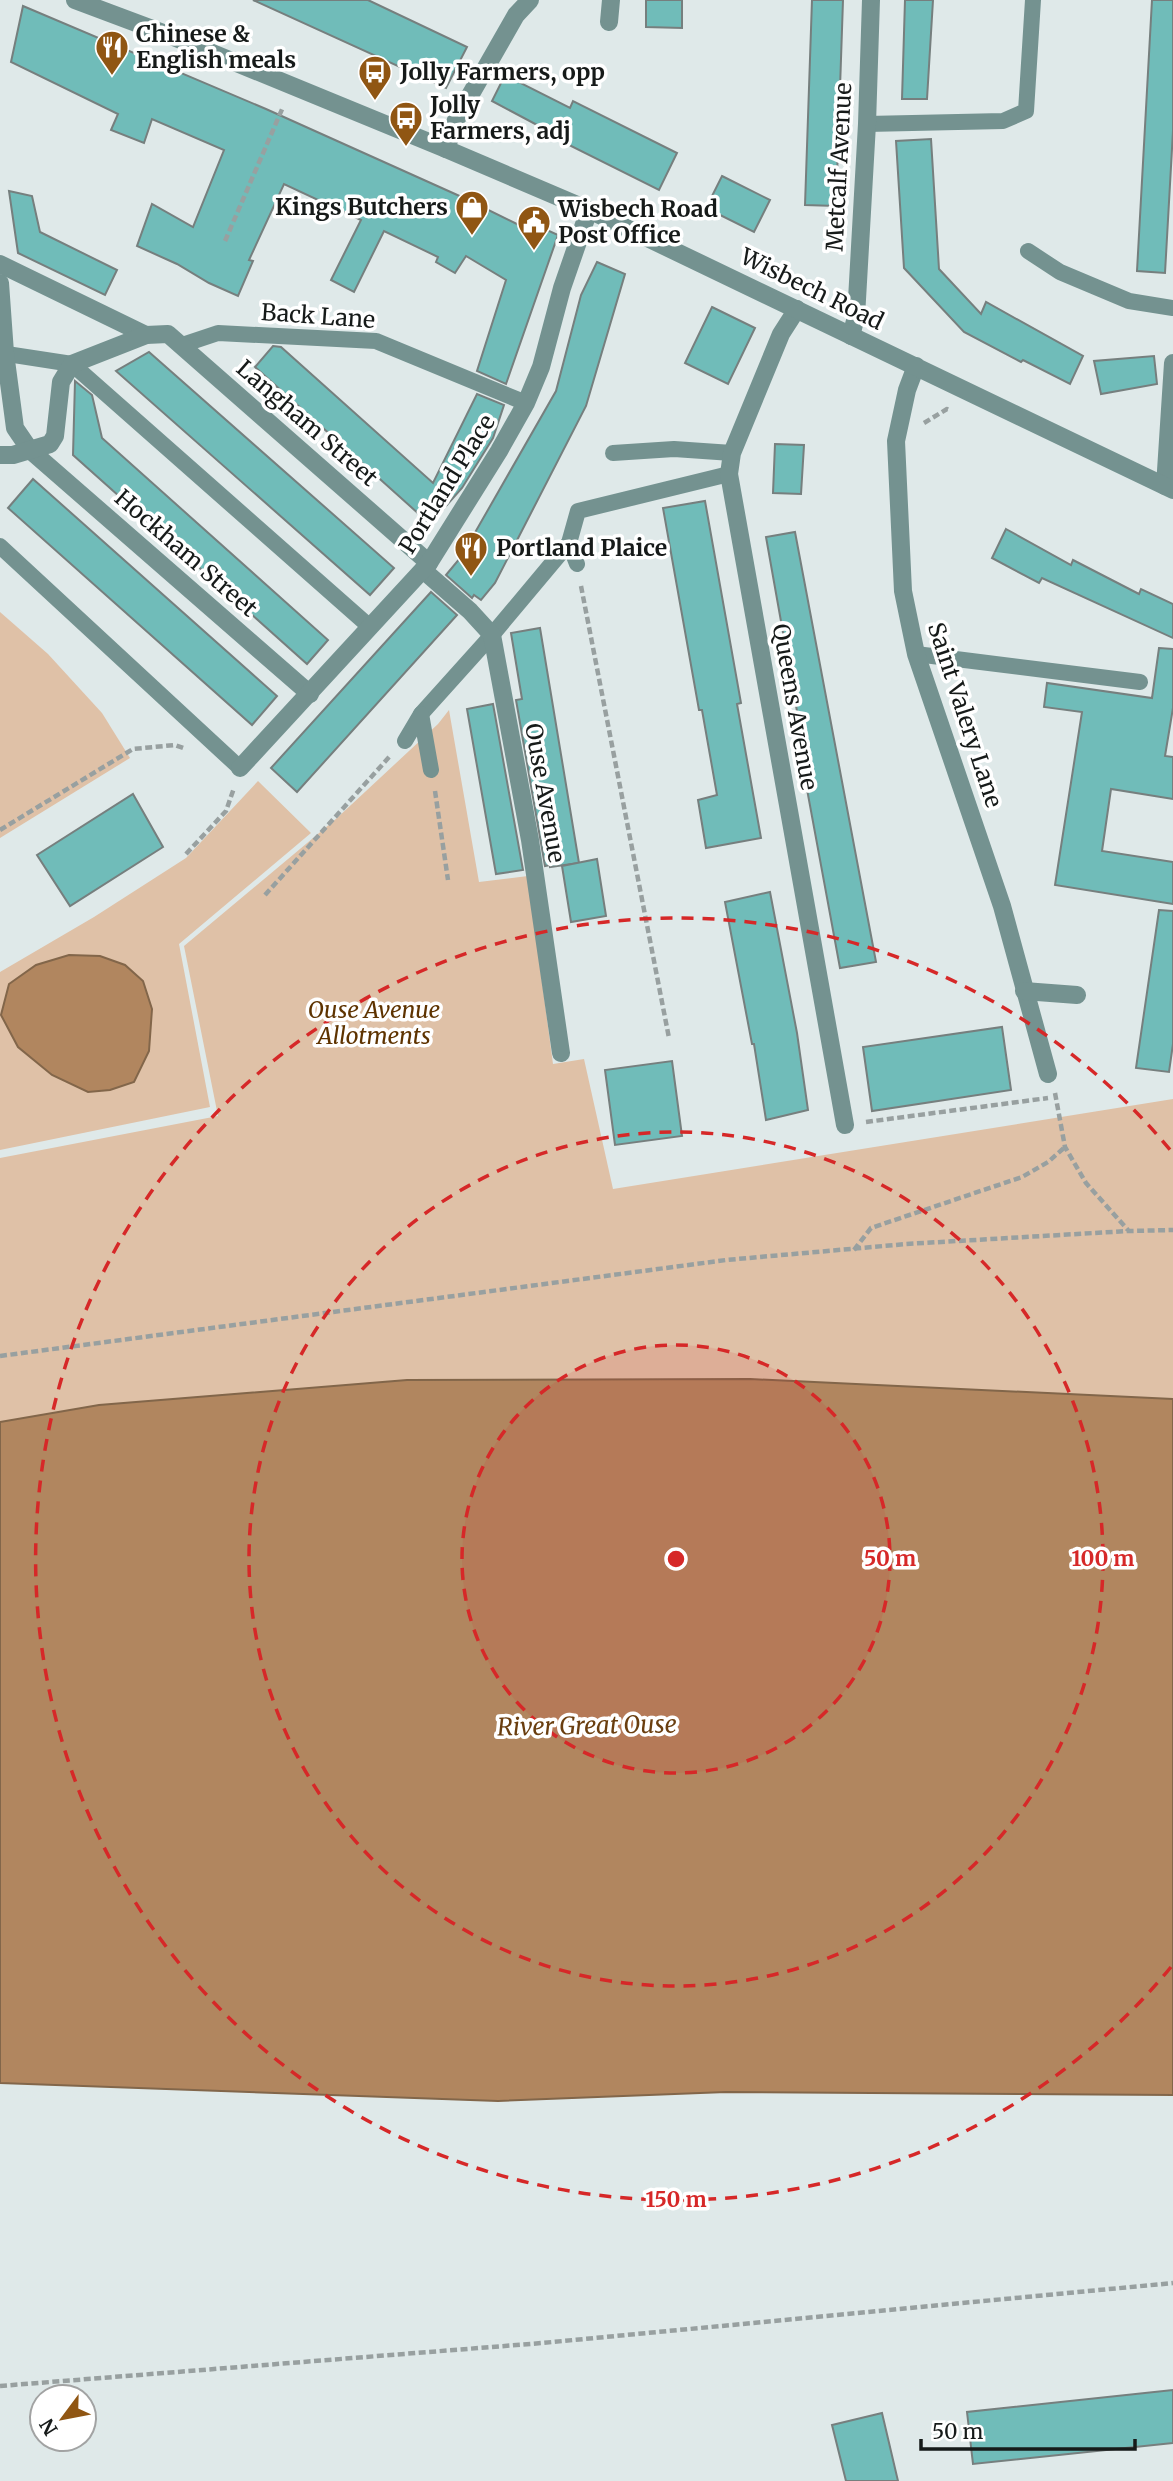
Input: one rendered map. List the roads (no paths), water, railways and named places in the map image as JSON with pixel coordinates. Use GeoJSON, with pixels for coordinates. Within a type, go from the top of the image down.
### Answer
{"type":"FeatureCollection","features":[{"type":"Feature","properties":{"kind":"street","name":"Wisbech Road"},"geometry":{"type":"LineString","coordinates":[[75,0],[171,36],[589,210],[1169,488]]}},
{"type":"Feature","properties":{"kind":"street"},"geometry":{"type":"LineString","coordinates":[[446,149],[456,120],[516,15],[530,0]]}},
{"type":"Feature","properties":{"kind":"street"},"geometry":{"type":"LineString","coordinates":[[609,22],[611,0]]}},
{"type":"Feature","properties":{"kind":"street","name":"Metcalf Avenue"},"geometry":{"type":"LineString","coordinates":[[851,336],[856,317],[871,0]]}},
{"type":"Feature","properties":{"kind":"street","name":"Portland Place"},"geometry":{"type":"LineString","coordinates":[[240,768],[426,567],[526,403],[541,368],[562,288],[589,210]]}},
{"type":"Feature","properties":{"kind":"street","name":"Langham Street"},"geometry":{"type":"LineString","coordinates":[[0,264],[146,335],[168,334],[426,567]]}},
{"type":"Feature","properties":{"kind":"street"},"geometry":{"type":"LineString","coordinates":[[0,283],[3,353],[15,428],[30,450]]}},
{"type":"Feature","properties":{"kind":"street","name":"Queens Avenue"},"geometry":{"type":"LineString","coordinates":[[797,309],[781,334],[732,453],[729,474],[845,1125]]}},
{"type":"Feature","properties":{"kind":"street"},"geometry":{"type":"LineString","coordinates":[[0,455],[13,455],[50,444],[55,436],[61,382],[72,364],[146,335]]}},
{"type":"Feature","properties":{"kind":"street"},"geometry":{"type":"LineString","coordinates":[[1169,488],[1173,363]]}},
{"type":"Feature","properties":{"kind":"street","name":"Saint Valery Lane"},"geometry":{"type":"LineString","coordinates":[[916,366],[896,441],[902,591],[916,654],[1002,906],[1048,1074]]}},
{"type":"Feature","properties":{"kind":"street","name":"Hockham Street"},"geometry":{"type":"LineString","coordinates":[[30,450],[310,694]]}},
{"type":"Feature","properties":{"kind":"street"},"geometry":{"type":"LineString","coordinates":[[426,567],[492,635]]}},
{"type":"Feature","properties":{"kind":"street","name":"Ouse Avenue"},"geometry":{"type":"LineString","coordinates":[[492,635],[530,840],[561,1053]]}},
{"type":"Feature","properties":{"kind":"street"},"geometry":{"type":"LineString","coordinates":[[1024,991],[1077,995]]}},
{"type":"Feature","properties":{"kind":"lane"},"geometry":{"type":"LineString","coordinates":[[867,124],[1003,121],[1026,111],[1033,0]]}},
{"type":"Feature","properties":{"kind":"lane"},"geometry":{"type":"LineString","coordinates":[[1028,251],[1060,272],[1129,301],[1173,308]]}},
{"type":"Feature","properties":{"kind":"lane","name":"Back Lane"},"geometry":{"type":"LineString","coordinates":[[182,345],[218,333],[376,341],[526,403]]}},
{"type":"Feature","properties":{"kind":"lane"},"geometry":{"type":"LineString","coordinates":[[3,353],[72,364],[370,627]]}},
{"type":"Feature","properties":{"kind":"lane"},"geometry":{"type":"LineString","coordinates":[[613,453],[674,449],[732,453]]}},
{"type":"Feature","properties":{"kind":"lane"},"geometry":{"type":"LineString","coordinates":[[405,741],[421,714],[492,635],[569,542],[578,511],[729,474]]}},
{"type":"Feature","properties":{"kind":"lane"},"geometry":{"type":"LineString","coordinates":[[569,542],[577,564]]}},
{"type":"Feature","properties":{"kind":"lane"},"geometry":{"type":"LineString","coordinates":[[0,546],[240,768]]}},
{"type":"Feature","properties":{"kind":"lane"},"geometry":{"type":"LineString","coordinates":[[916,654],[1140,682]]}},
{"type":"Feature","properties":{"kind":"lane"},"geometry":{"type":"LineString","coordinates":[[421,714],[431,770]]}},
{"type":"Feature","properties":{"kind":"water"},"geometry":{"type":"Polygon","coordinates":[[[69,955],[100,956],[125,965],[143,981],[152,1009],[149,1051],[134,1082],[110,1090],[88,1092],[52,1075],[18,1047],[1,1015],[9,984],[36,965],[69,955]]]}},
{"type":"Feature","properties":{"kind":"water","name":"River Great Ouse"},"geometry":{"type":"Polygon","coordinates":[[[750,1379],[1173,1399],[1173,2095],[726,2092],[498,2101],[0,2083],[0,1422],[99,1405],[407,1380],[750,1379]]]}},
{"type":"Feature","properties":{"kind":"place","name":"Chinese & English meals"},"geometry":{"type":"Point","coordinates":[112,77]}},
{"type":"Feature","properties":{"kind":"place","name":"Jolly Farmers, opp"},"geometry":{"type":"Point","coordinates":[375,102]}},
{"type":"Feature","properties":{"kind":"place","name":"Jolly Farmers, adj"},"geometry":{"type":"Point","coordinates":[406,148]}},
{"type":"Feature","properties":{"kind":"place","name":"Kings Butchers"},"geometry":{"type":"Point","coordinates":[472,237]}},
{"type":"Feature","properties":{"kind":"place","name":"Wisbech Road Post Office"},"geometry":{"type":"Point","coordinates":[534,252]}},
{"type":"Feature","properties":{"kind":"place","name":"Portland Plaice"},"geometry":{"type":"Point","coordinates":[471,578]}},
{"type":"Feature","properties":{"kind":"park label","name":"Ouse Avenue Allotments"},"geometry":{"type":"Point","coordinates":[374,1023]}}]}
